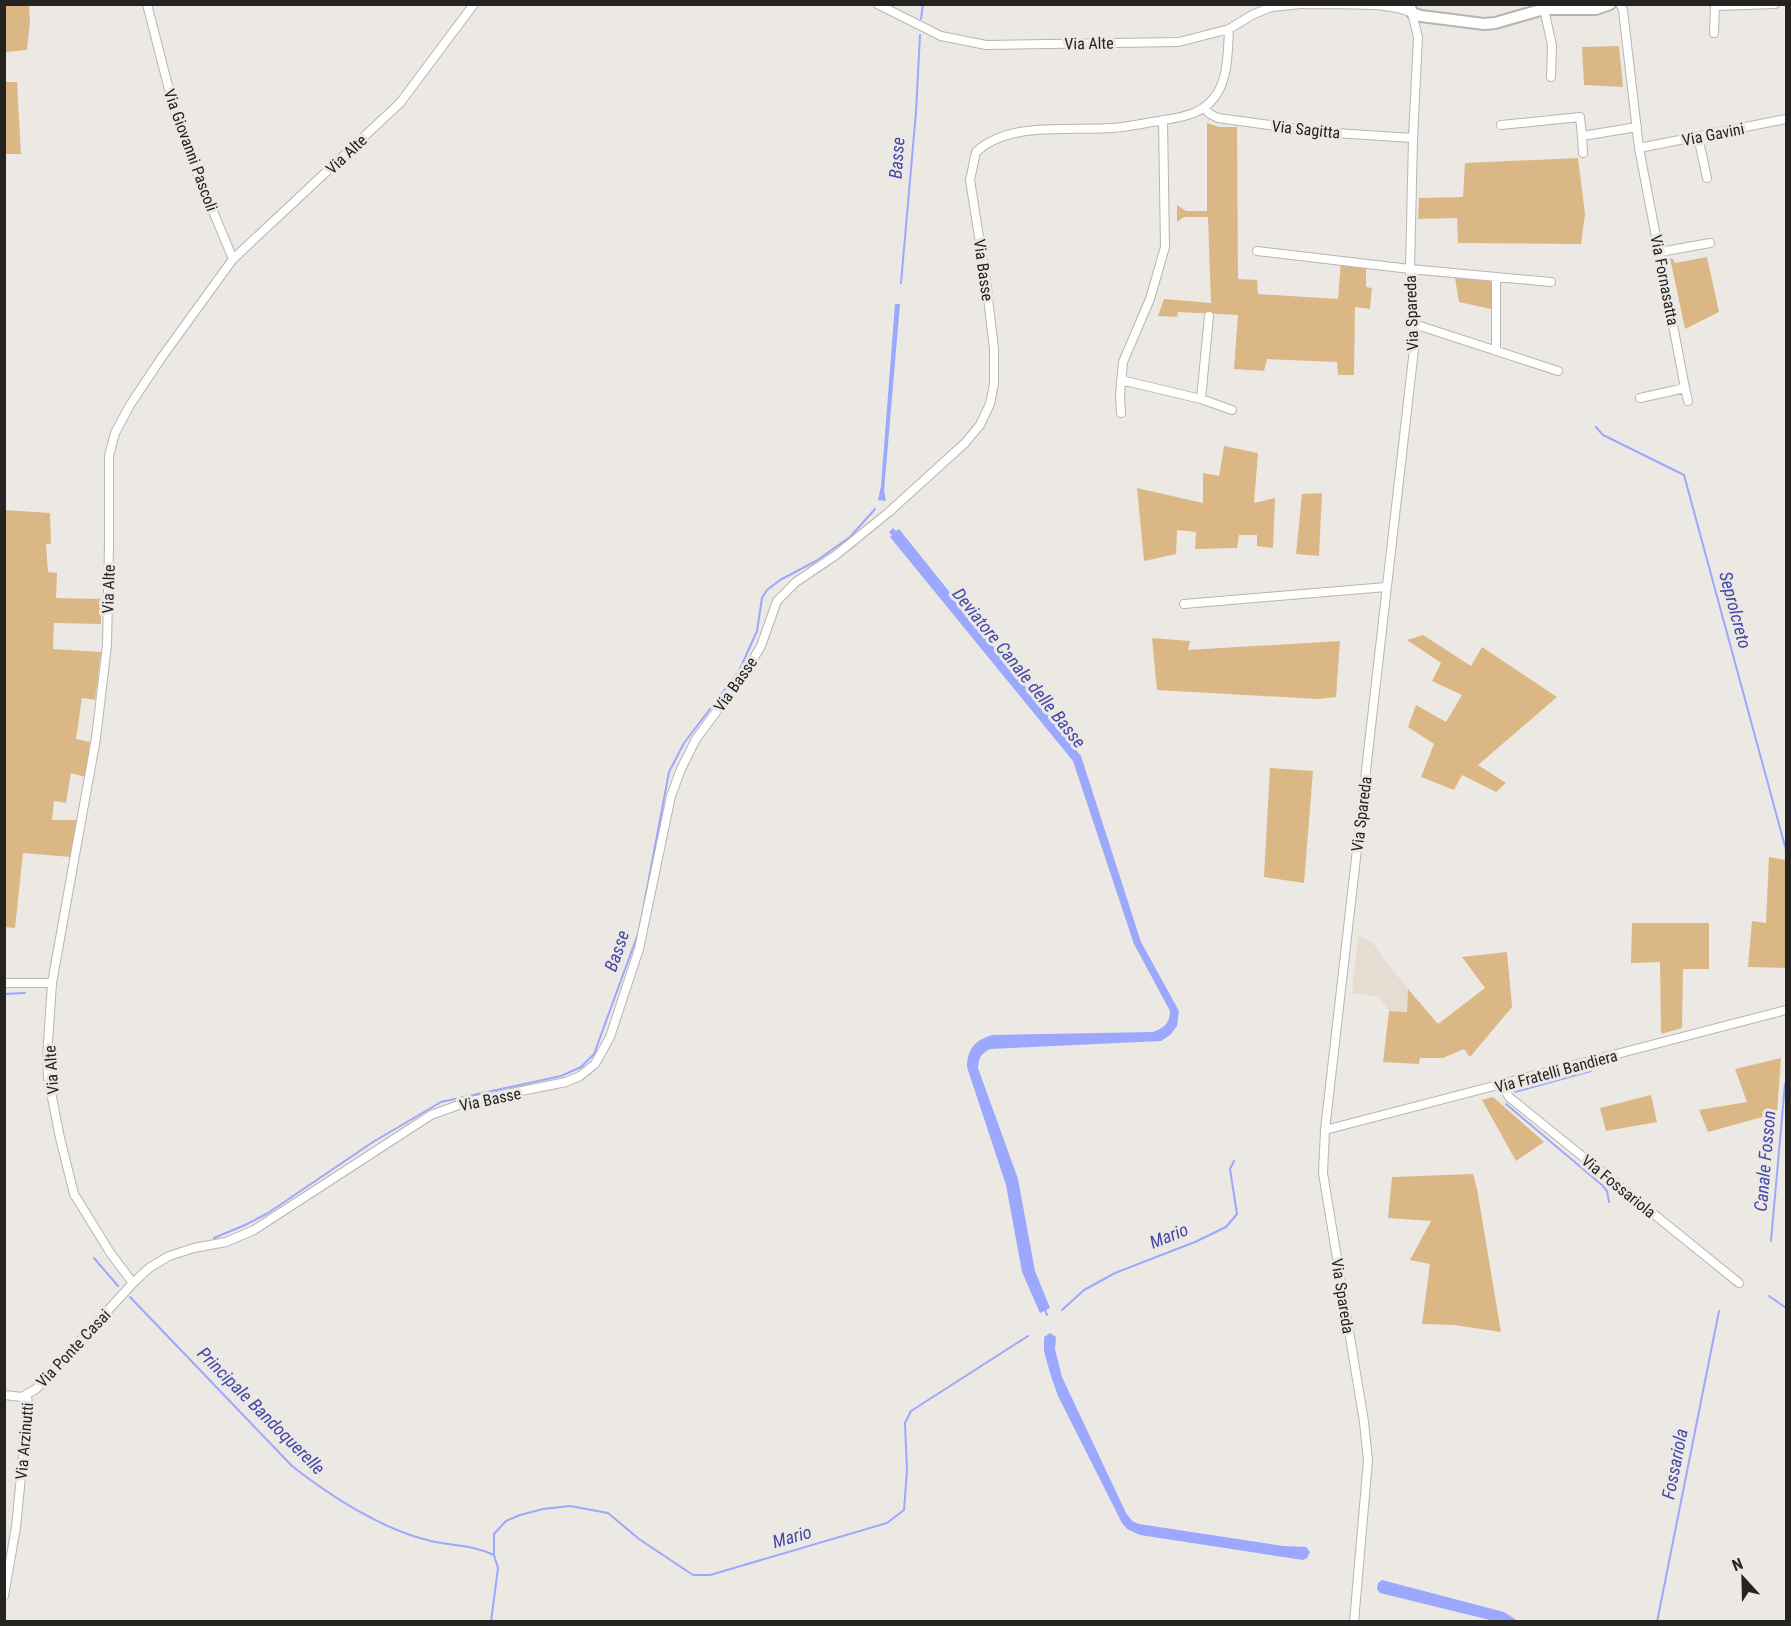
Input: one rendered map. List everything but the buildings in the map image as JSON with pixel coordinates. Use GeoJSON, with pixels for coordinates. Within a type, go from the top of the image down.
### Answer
{"type":"FeatureCollection","features":[{"type":"Feature","properties":{"kind":"street","name":"Via Giovanni Pascoli"},"geometry":{"type":"LineString","coordinates":[[147,4],[174,109],[187,149],[232,259]]}},
{"type":"Feature","properties":{"kind":"street","name":"Via Alte"},"geometry":{"type":"LineString","coordinates":[[133,1282],[111,1254],[74,1194],[65,1162],[48,1077],[47,1058],[52,982],[96,738],[107,645],[110,543],[109,456],[116,433],[130,405],[232,259],[400,103],[474,4]]}},
{"type":"Feature","properties":{"kind":"street","name":"Via Alte"},"geometry":{"type":"LineString","coordinates":[[877,4],[941,36],[986,45],[1179,42],[1229,29],[1271,7],[1302,4],[1374,5],[1410,9]]}},
{"type":"Feature","properties":{"kind":"street"},"geometry":{"type":"LineString","coordinates":[[1410,9],[1421,16],[1484,24],[1544,9],[1596,9],[1610,4]]}},
{"type":"Feature","properties":{"kind":"street","name":"Via Fornasatta"},"geometry":{"type":"LineString","coordinates":[[1620,4],[1623,10],[1639,148],[1688,401]]}},
{"type":"Feature","properties":{"kind":"street"},"geometry":{"type":"LineString","coordinates":[[1714,33],[1715,6],[1775,4]]}},
{"type":"Feature","properties":{"kind":"street","name":"Via Spareda"},"geometry":{"type":"LineString","coordinates":[[1354,1622],[1368,1460],[1364,1422],[1323,1173],[1325,1130],[1414,349],[1410,269],[1418,37],[1410,9]]}},
{"type":"Feature","properties":{"kind":"street"},"geometry":{"type":"LineString","coordinates":[[1544,9],[1552,45],[1551,77]]}},
{"type":"Feature","properties":{"kind":"street"},"geometry":{"type":"LineString","coordinates":[[1204,108],[1219,91],[1223,79],[1229,29]]}},
{"type":"Feature","properties":{"kind":"street","name":"Via Sagitta"},"geometry":{"type":"LineString","coordinates":[[1204,108],[1218,118],[1320,132],[1413,138]]}},
{"type":"Feature","properties":{"kind":"street","name":"Via Basse"},"geometry":{"type":"LineString","coordinates":[[133,1282],[149,1268],[169,1256],[194,1248],[226,1242],[254,1230],[430,1115],[467,1102],[566,1082],[580,1076],[595,1064],[610,1037],[639,949],[671,796],[681,769],[696,739],[745,673],[761,646],[777,601],[796,582],[836,555],[888,512],[965,444],[980,425],[990,404],[994,384],[994,349],[970,180],[976,152],[994,139],[1011,133],[1115,128],[1191,115],[1204,108]]}},
{"type":"Feature","properties":{"kind":"street"},"geometry":{"type":"LineString","coordinates":[[1501,125],[1580,117],[1583,153]]}},
{"type":"Feature","properties":{"kind":"street","name":"Via Gavini"},"geometry":{"type":"LineString","coordinates":[[1639,148],[1786,119]]}},
{"type":"Feature","properties":{"kind":"street"},"geometry":{"type":"LineString","coordinates":[[1121,413],[1121,380],[1126,351],[1150,299],[1165,247],[1164,120]]}},
{"type":"Feature","properties":{"kind":"street"},"geometry":{"type":"LineString","coordinates":[[1582,136],[1637,127]]}},
{"type":"Feature","properties":{"kind":"street"},"geometry":{"type":"LineString","coordinates":[[1698,136],[1707,178]]}},
{"type":"Feature","properties":{"kind":"street"},"geometry":{"type":"LineString","coordinates":[[1660,252],[1710,243]]}},
{"type":"Feature","properties":{"kind":"street"},"geometry":{"type":"LineString","coordinates":[[1257,251],[1410,269],[1551,282]]}},
{"type":"Feature","properties":{"kind":"street"},"geometry":{"type":"LineString","coordinates":[[1496,277],[1496,351]]}},
{"type":"Feature","properties":{"kind":"street"},"geometry":{"type":"LineString","coordinates":[[1202,399],[1209,316]]}},
{"type":"Feature","properties":{"kind":"street"},"geometry":{"type":"LineString","coordinates":[[1414,324],[1558,371]]}},
{"type":"Feature","properties":{"kind":"street"},"geometry":{"type":"LineString","coordinates":[[1121,380],[1202,399],[1232,410]]}},
{"type":"Feature","properties":{"kind":"street"},"geometry":{"type":"LineString","coordinates":[[1640,398],[1686,388]]}},
{"type":"Feature","properties":{"kind":"street"},"geometry":{"type":"LineString","coordinates":[[1184,604],[1386,588]]}},
{"type":"Feature","properties":{"kind":"street"},"geometry":{"type":"LineString","coordinates":[[4,983],[52,982]]}},
{"type":"Feature","properties":{"kind":"street","name":"Via Fratelli Bandiera"},"geometry":{"type":"LineString","coordinates":[[1325,1130],[1786,1010]]}},
{"type":"Feature","properties":{"kind":"street","name":"Via Fossariola"},"geometry":{"type":"LineString","coordinates":[[1502,1085],[1509,1097],[1739,1283]]}},
{"type":"Feature","properties":{"kind":"street","name":"Via Ponte Casai"},"geometry":{"type":"LineString","coordinates":[[4,1395],[22,1396],[36,1389],[133,1282]]}},
{"type":"Feature","properties":{"kind":"street","name":"Via Arzinutti"},"geometry":{"type":"LineString","coordinates":[[4,1596],[16,1527],[28,1406],[27,1394]]}},
{"type":"Feature","properties":{"kind":"shaded area"},"geometry":{"type":"Polygon","coordinates":[[[5,4],[29,5],[27,50],[5,52],[5,4]]]}},
{"type":"Feature","properties":{"kind":"shaded area"},"geometry":{"type":"Polygon","coordinates":[[[1619,46],[1623,87],[1584,85],[1582,47],[1619,46]]]}},
{"type":"Feature","properties":{"kind":"shaded area"},"geometry":{"type":"Polygon","coordinates":[[[5,82],[17,82],[21,154],[5,154],[5,82]]]}},
{"type":"Feature","properties":{"kind":"shaded area"},"geometry":{"type":"Polygon","coordinates":[[[1207,123],[1219,127],[1237,127],[1238,279],[1257,280],[1258,294],[1338,299],[1341,261],[1366,267],[1366,287],[1372,288],[1370,309],[1355,307],[1354,375],[1338,375],[1337,362],[1267,359],[1264,371],[1234,369],[1238,315],[1178,312],[1177,317],[1158,316],[1164,299],[1211,303],[1208,217],[1184,217],[1177,222],[1177,205],[1186,211],[1207,211],[1207,123]]]}},
{"type":"Feature","properties":{"kind":"shaded area"},"geometry":{"type":"Polygon","coordinates":[[[1578,158],[1585,214],[1581,244],[1458,243],[1457,218],[1418,219],[1419,198],[1463,197],[1465,163],[1578,158]]]}},
{"type":"Feature","properties":{"kind":"shaded area"},"geometry":{"type":"Polygon","coordinates":[[[1707,257],[1719,312],[1685,329],[1670,258],[1675,263],[1707,257]]]}},
{"type":"Feature","properties":{"kind":"shaded area"},"geometry":{"type":"Polygon","coordinates":[[[1455,278],[1491,281],[1491,309],[1459,302],[1455,278]]]}},
{"type":"Feature","properties":{"kind":"shaded area"},"geometry":{"type":"Polygon","coordinates":[[[1224,446],[1258,453],[1254,503],[1275,498],[1273,548],[1257,546],[1257,535],[1239,535],[1237,548],[1195,549],[1196,532],[1177,530],[1176,554],[1144,561],[1137,488],[1203,503],[1203,473],[1219,476],[1224,446]]]}},
{"type":"Feature","properties":{"kind":"shaded area"},"geometry":{"type":"Polygon","coordinates":[[[1322,493],[1319,556],[1296,554],[1302,494],[1322,493]]]}},
{"type":"Feature","properties":{"kind":"shaded area"},"geometry":{"type":"Polygon","coordinates":[[[4,510],[50,513],[51,544],[46,544],[48,572],[57,573],[56,598],[101,599],[101,624],[54,623],[53,649],[101,652],[95,700],[82,698],[76,739],[90,742],[85,777],[71,773],[66,803],[54,801],[52,820],[77,820],[71,857],[23,853],[15,928],[4,927],[4,510]]]}},
{"type":"Feature","properties":{"kind":"shaded area"},"geometry":{"type":"Polygon","coordinates":[[[1423,635],[1471,666],[1482,647],[1557,697],[1478,765],[1506,783],[1496,792],[1462,775],[1454,790],[1421,777],[1434,744],[1408,727],[1416,705],[1446,722],[1462,695],[1432,681],[1441,663],[1407,640],[1423,635]]]}},
{"type":"Feature","properties":{"kind":"shaded area"},"geometry":{"type":"Polygon","coordinates":[[[1152,638],[1190,641],[1188,650],[1340,641],[1336,697],[1318,699],[1157,690],[1152,638]]]}},
{"type":"Feature","properties":{"kind":"shaded area"},"geometry":{"type":"Polygon","coordinates":[[[1270,768],[1313,771],[1304,883],[1264,877],[1270,768]]]}},
{"type":"Feature","properties":{"kind":"shaded area"},"geometry":{"type":"Polygon","coordinates":[[[1769,857],[1786,860],[1786,968],[1748,967],[1752,921],[1766,923],[1769,857]]]}},
{"type":"Feature","properties":{"kind":"shaded area"},"geometry":{"type":"Polygon","coordinates":[[[1632,923],[1709,923],[1709,969],[1683,969],[1682,1028],[1661,1034],[1660,962],[1631,963],[1632,923]]]}},
{"type":"Feature","properties":{"kind":"shaded area"},"geometry":{"type":"Polygon","coordinates":[[[1358,935],[1373,943],[1408,989],[1407,1012],[1389,1011],[1379,997],[1352,993],[1358,935]]]}},
{"type":"Feature","properties":{"kind":"shaded area"},"geometry":{"type":"Polygon","coordinates":[[[1507,952],[1512,1007],[1470,1057],[1464,1049],[1443,1058],[1420,1058],[1419,1064],[1383,1062],[1389,1011],[1407,1012],[1408,989],[1438,1024],[1485,988],[1462,957],[1507,952]]]}},
{"type":"Feature","properties":{"kind":"shaded area"},"geometry":{"type":"Polygon","coordinates":[[[1781,1058],[1777,1113],[1708,1132],[1699,1110],[1747,1102],[1735,1069],[1781,1058]]]}},
{"type":"Feature","properties":{"kind":"shaded area"},"geometry":{"type":"Polygon","coordinates":[[[1651,1095],[1657,1122],[1606,1131],[1600,1108],[1651,1095]]]}},
{"type":"Feature","properties":{"kind":"shaded area"},"geometry":{"type":"Polygon","coordinates":[[[1493,1097],[1544,1142],[1516,1161],[1482,1100],[1493,1097]]]}},
{"type":"Feature","properties":{"kind":"shaded area"},"geometry":{"type":"Polygon","coordinates":[[[1473,1174],[1501,1332],[1454,1325],[1422,1324],[1430,1264],[1410,1260],[1431,1221],[1388,1218],[1392,1177],[1473,1174]]]}},
{"type":"Feature","properties":{"kind":"water"},"geometry":{"type":"Polygon","coordinates":[[[895,304],[900,304],[884,491],[886,501],[878,500],[895,304]]]}},
{"type":"Feature","properties":{"kind":"water"},"geometry":{"type":"Polygon","coordinates":[[[893,528],[896,531],[899,529],[1081,756],[1141,942],[1179,1011],[1177,1026],[1161,1041],[990,1049],[980,1058],[978,1068],[1018,1179],[1035,1271],[1050,1308],[1040,1313],[1022,1272],[1006,1185],[967,1067],[971,1050],[977,1042],[993,1035],[1153,1032],[1166,1024],[1170,1011],[1134,944],[1073,761],[890,537],[892,535],[889,532],[893,528]]]}},
{"type":"Feature","properties":{"kind":"water"},"geometry":{"type":"Polygon","coordinates":[[[1050,1333],[1056,1337],[1055,1349],[1062,1377],[1126,1513],[1132,1521],[1139,1524],[1283,1546],[1306,1547],[1310,1552],[1307,1558],[1303,1560],[1140,1535],[1127,1529],[1058,1396],[1044,1351],[1044,1337],[1050,1333]]]}},
{"type":"Feature","properties":{"kind":"water"},"geometry":{"type":"Polygon","coordinates":[[[1382,1580],[1504,1612],[1518,1621],[1494,1621],[1380,1593],[1377,1589],[1378,1583],[1382,1580]]]}},
{"type":"Feature","properties":{"kind":"waterway","name":"Basse"},"geometry":{"type":"LineString","coordinates":[[921,19],[923,4]]}},
{"type":"Feature","properties":{"kind":"waterway","name":"Basse"},"geometry":{"type":"LineString","coordinates":[[901,283],[916,112],[920,35]]}},
{"type":"Feature","properties":{"kind":"waterway","name":"Seprolcreto"},"geometry":{"type":"LineString","coordinates":[[1596,427],[1603,435],[1684,475],[1786,850]]}},
{"type":"Feature","properties":{"kind":"waterway","name":"Basse"},"geometry":{"type":"LineString","coordinates":[[214,1238],[268,1213],[373,1142],[441,1102],[561,1076],[581,1067],[594,1054],[639,931],[669,772],[684,743],[739,671],[757,631],[762,598],[767,590],[780,580],[816,561],[850,537],[875,509]]}},
{"type":"Feature","properties":{"kind":"waterway"},"geometry":{"type":"LineString","coordinates":[[4,994],[25,993]]}},
{"type":"Feature","properties":{"kind":"waterway"},"geometry":{"type":"LineString","coordinates":[[1515,1092],[1591,1071]]}},
{"type":"Feature","properties":{"kind":"waterway","name":"Canale Fosson"},"geometry":{"type":"LineString","coordinates":[[1771,1241],[1785,1084]]}},
{"type":"Feature","properties":{"kind":"waterway","name":"Fossariola"},"geometry":{"type":"LineString","coordinates":[[1506,1104],[1602,1185],[1607,1191],[1609,1202]]}},
{"type":"Feature","properties":{"kind":"waterway","name":"Mario"},"geometry":{"type":"LineString","coordinates":[[1062,1310],[1084,1290],[1115,1273],[1195,1242],[1226,1227],[1237,1214],[1230,1169],[1234,1161]]}},
{"type":"Feature","properties":{"kind":"waterway"},"geometry":{"type":"LineString","coordinates":[[94,1258],[118,1286]]}},
{"type":"Feature","properties":{"kind":"waterway","name":"Canale Fosson"},"geometry":{"type":"LineString","coordinates":[[1769,1296],[1786,1308]]}},
{"type":"Feature","properties":{"kind":"waterway","name":"Principale Bandoquerelle"},"geometry":{"type":"LineString","coordinates":[[130,1297],[292,1466],[323,1489],[358,1511],[394,1529],[431,1541],[471,1547],[494,1555],[498,1568],[491,1622]]}},
{"type":"Feature","properties":{"kind":"waterway","name":"Deviatore Canale delle Basse"},"geometry":{"type":"LineString","coordinates":[[1044,1308],[1047,1315]]}},
{"type":"Feature","properties":{"kind":"waterway","name":"Fossariola"},"geometry":{"type":"LineString","coordinates":[[1657,1622],[1719,1311]]}},
{"type":"Feature","properties":{"kind":"waterway","name":"Mario"},"geometry":{"type":"LineString","coordinates":[[494,1555],[494,1534],[506,1521],[543,1509],[570,1506],[608,1513],[639,1539],[693,1575],[710,1575],[887,1523],[904,1510],[907,1470],[905,1423],[911,1411],[1028,1336]]}}]}
